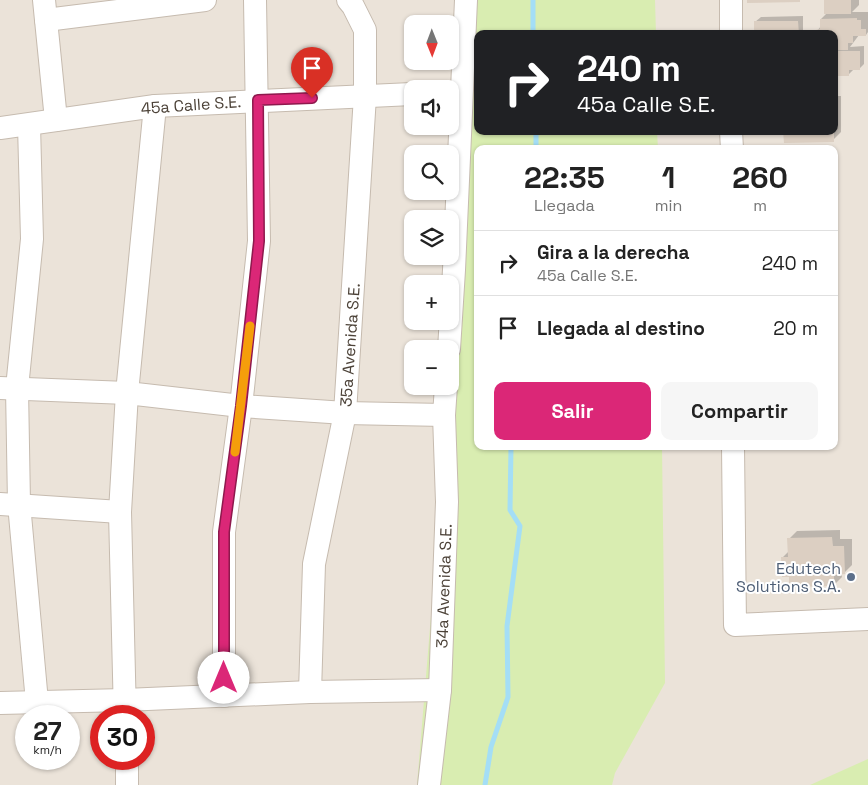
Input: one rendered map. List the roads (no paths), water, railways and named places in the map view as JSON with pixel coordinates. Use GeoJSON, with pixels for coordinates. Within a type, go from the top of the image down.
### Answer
{"type":"FeatureCollection","features":[{"type":"Feature","properties":{"kind":"street"},"geometry":{"type":"LineString","coordinates":[[56,120],[45,10],[204,0]]}},
{"type":"Feature","properties":{"kind":"street"},"geometry":{"type":"LineString","coordinates":[[224,696],[224,532],[241,406],[259,241],[255,0]]}},
{"type":"Feature","properties":{"kind":"street","name":"35a Avenida S.E."},"geometry":{"type":"LineString","coordinates":[[310,692],[314,564],[345,413],[365,96],[364,30],[353,6],[348,0]]}},
{"type":"Feature","properties":{"kind":"street"},"geometry":{"type":"LineString","coordinates":[[457,80],[466,0]]}},
{"type":"Feature","properties":{"kind":"street"},"geometry":{"type":"LineString","coordinates":[[731,0],[731,30]]}},
{"type":"Feature","properties":{"kind":"street","name":"45a Calle S.E."},"geometry":{"type":"LineString","coordinates":[[0,128],[155,106],[404,94]]}},
{"type":"Feature","properties":{"kind":"street"},"geometry":{"type":"LineString","coordinates":[[125,705],[120,512],[128,393],[155,106]]}},
{"type":"Feature","properties":{"kind":"street"},"geometry":{"type":"LineString","coordinates":[[29,125],[32,239],[8,388],[10,504],[37,702]]}},
{"type":"Feature","properties":{"kind":"street"},"geometry":{"type":"LineString","coordinates":[[450,340],[454,270],[456,135]]}},
{"type":"Feature","properties":{"kind":"street"},"geometry":{"type":"LineString","coordinates":[[8,388],[128,393],[241,406],[345,413],[444,416]]}},
{"type":"Feature","properties":{"kind":"street","name":"34a Avenida S.E."},"geometry":{"type":"LineString","coordinates":[[429,785],[440,690],[447,502],[444,416],[445,395]]}},
{"type":"Feature","properties":{"kind":"street"},"geometry":{"type":"LineString","coordinates":[[734,450],[735,625],[868,619]]}},
{"type":"Feature","properties":{"kind":"street"},"geometry":{"type":"LineString","coordinates":[[10,504],[120,512]]}},
{"type":"Feature","properties":{"kind":"street"},"geometry":{"type":"LineString","coordinates":[[150,705],[224,696],[310,692],[440,690]]}},
{"type":"Feature","properties":{"kind":"street"},"geometry":{"type":"LineString","coordinates":[[0,703],[37,702],[90,706]]}},
{"type":"Feature","properties":{"kind":"street"},"geometry":{"type":"LineString","coordinates":[[126,770],[127,785]]}},
{"type":"Feature","properties":{"kind":"waterway"},"geometry":{"type":"LineString","coordinates":[[533,0],[533,30]]}},
{"type":"Feature","properties":{"kind":"waterway"},"geometry":{"type":"LineString","coordinates":[[536,135],[536,145]]}},
{"type":"Feature","properties":{"kind":"waterway"},"geometry":{"type":"LineString","coordinates":[[485,785],[491,747],[508,697],[507,626],[520,526],[510,510],[511,450]]}},
{"type":"Feature","properties":{"kind":"place","name":"Edutech Solutions S.A."},"geometry":{"type":"Point","coordinates":[851,577]}}]}
